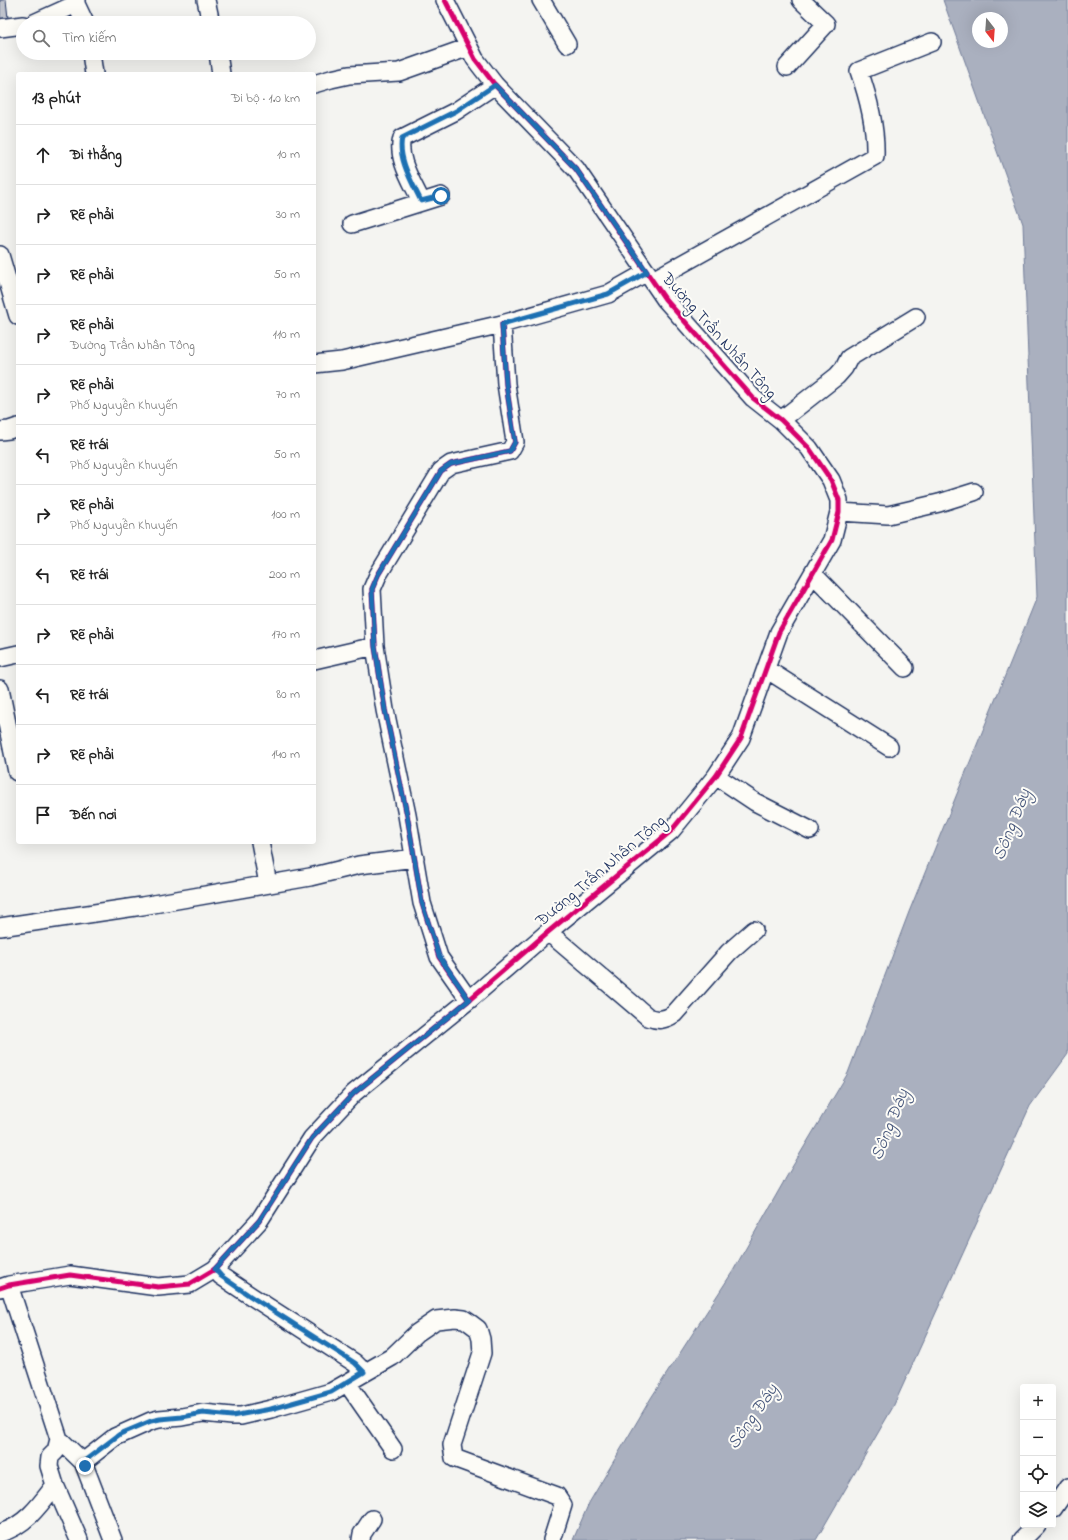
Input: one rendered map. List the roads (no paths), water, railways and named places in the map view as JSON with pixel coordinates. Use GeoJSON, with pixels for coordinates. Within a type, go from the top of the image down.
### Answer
{"type":"FeatureCollection","features":[{"type":"Feature","properties":{"kind":"street"},"geometry":{"type":"LineString","coordinates":[[206,0],[209,16]]}},
{"type":"Feature","properties":{"kind":"street","name":"Đường Trần Nhân Tông"},"geometry":{"type":"LineString","coordinates":[[5,1287],[70,1275],[158,1287],[190,1284],[215,1269],[259,1221],[312,1138],[354,1093],[469,1000],[548,932],[667,834],[716,776],[741,738],[779,632],[832,540],[839,512],[839,500],[831,480],[809,448],[781,420],[753,398],[666,299],[576,169],[495,85],[474,58],[445,0]]}},
{"type":"Feature","properties":{"kind":"street"},"geometry":{"type":"LineString","coordinates":[[541,0],[567,44]]}},
{"type":"Feature","properties":{"kind":"street"},"geometry":{"type":"LineString","coordinates":[[787,67],[826,24],[801,0]]}},
{"type":"Feature","properties":{"kind":"street"},"geometry":{"type":"LineString","coordinates":[[48,16],[76,2],[81,16]]}},
{"type":"Feature","properties":{"kind":"street"},"geometry":{"type":"LineString","coordinates":[[0,28],[16,26]]}},
{"type":"Feature","properties":{"kind":"street"},"geometry":{"type":"LineString","coordinates":[[316,364],[342,361],[502,324],[608,294],[650,276],[875,156],[876,139],[873,119],[866,90],[859,71],[932,42]]}},
{"type":"Feature","properties":{"kind":"street"},"geometry":{"type":"LineString","coordinates":[[316,83],[331,78],[399,72],[469,47]]}},
{"type":"Feature","properties":{"kind":"street"},"geometry":{"type":"LineString","coordinates":[[91,60],[94,72]]}},
{"type":"Feature","properties":{"kind":"street"},"geometry":{"type":"LineString","coordinates":[[219,60],[221,72]]}},
{"type":"Feature","properties":{"kind":"street"},"geometry":{"type":"LineString","coordinates":[[421,201],[402,159],[400,146],[402,138],[456,111],[495,85]]}},
{"type":"Feature","properties":{"kind":"street"},"geometry":{"type":"LineString","coordinates":[[352,224],[421,201],[441,196]]}},
{"type":"Feature","properties":{"kind":"street"},"geometry":{"type":"LineString","coordinates":[[0,255],[16,309]]}},
{"type":"Feature","properties":{"kind":"street"},"geometry":{"type":"LineString","coordinates":[[781,420],[837,376],[844,368],[849,358],[916,317]]}},
{"type":"Feature","properties":{"kind":"street"},"geometry":{"type":"LineString","coordinates":[[469,1000],[439,956],[422,903],[407,815],[385,710],[375,646],[372,589],[378,575],[441,471],[451,464],[510,451],[515,442],[506,384],[502,324]]}},
{"type":"Feature","properties":{"kind":"street"},"geometry":{"type":"LineString","coordinates":[[0,431],[16,428]]}},
{"type":"Feature","properties":{"kind":"street"},"geometry":{"type":"LineString","coordinates":[[839,512],[888,515],[939,503],[974,492]]}},
{"type":"Feature","properties":{"kind":"street"},"geometry":{"type":"LineString","coordinates":[[813,574],[905,668]]}},
{"type":"Feature","properties":{"kind":"street"},"geometry":{"type":"LineString","coordinates":[[316,660],[375,646]]}},
{"type":"Feature","properties":{"kind":"street"},"geometry":{"type":"LineString","coordinates":[[0,658],[16,654]]}},
{"type":"Feature","properties":{"kind":"street"},"geometry":{"type":"LineString","coordinates":[[766,669],[889,747]]}},
{"type":"Feature","properties":{"kind":"street"},"geometry":{"type":"LineString","coordinates":[[0,689],[16,767]]}},
{"type":"Feature","properties":{"kind":"street"},"geometry":{"type":"LineString","coordinates":[[716,776],[754,802],[810,830]]}},
{"type":"Feature","properties":{"kind":"street"},"geometry":{"type":"LineString","coordinates":[[260,844],[268,884]]}},
{"type":"Feature","properties":{"kind":"street"},"geometry":{"type":"LineString","coordinates":[[0,927],[142,906],[310,877],[359,865],[414,858]]}},
{"type":"Feature","properties":{"kind":"street"},"geometry":{"type":"LineString","coordinates":[[548,932],[648,1018],[662,1020],[668,1019],[674,1014],[729,952],[754,930]]}},
{"type":"Feature","properties":{"kind":"street"},"geometry":{"type":"LineString","coordinates":[[215,1269],[221,1276],[355,1363],[364,1372]]}},
{"type":"Feature","properties":{"kind":"street"},"geometry":{"type":"LineString","coordinates":[[5,1287],[15,1301],[59,1440],[83,1462],[113,1540]]}},
{"type":"Feature","properties":{"kind":"street"},"geometry":{"type":"LineString","coordinates":[[83,1462],[120,1434],[151,1421],[203,1413],[241,1416],[331,1392],[392,1357],[417,1333],[436,1320],[455,1318],[464,1319],[478,1329],[481,1339],[482,1352],[452,1445],[452,1453],[454,1458],[557,1496],[563,1505],[552,1540]]}},
{"type":"Feature","properties":{"kind":"street"},"geometry":{"type":"LineString","coordinates":[[348,1383],[393,1449]]}},
{"type":"Feature","properties":{"kind":"street"},"geometry":{"type":"LineString","coordinates":[[59,1440],[57,1447],[48,1461],[55,1485],[79,1540]]}},
{"type":"Feature","properties":{"kind":"street"},"geometry":{"type":"LineString","coordinates":[[0,1533],[27,1519],[55,1485]]}},
{"type":"Feature","properties":{"kind":"street"},"geometry":{"type":"LineString","coordinates":[[1056,1505],[1068,1487]]}},
{"type":"Feature","properties":{"kind":"street"},"geometry":{"type":"LineString","coordinates":[[362,1540],[362,1534],[372,1519]]}},
{"type":"Feature","properties":{"kind":"street"},"geometry":{"type":"LineString","coordinates":[[1022,1540],[1034,1528]]}},
{"type":"Feature","properties":{"kind":"water","name":"Sông Đáy"},"geometry":{"type":"Polygon","coordinates":[[[943,0],[1068,0],[1068,1054],[1030,1106],[893,1407],[816,1540],[573,1540],[589,1503],[651,1398],[733,1271],[848,1073],[909,912],[1037,597],[1023,224],[943,0]]]}}]}
